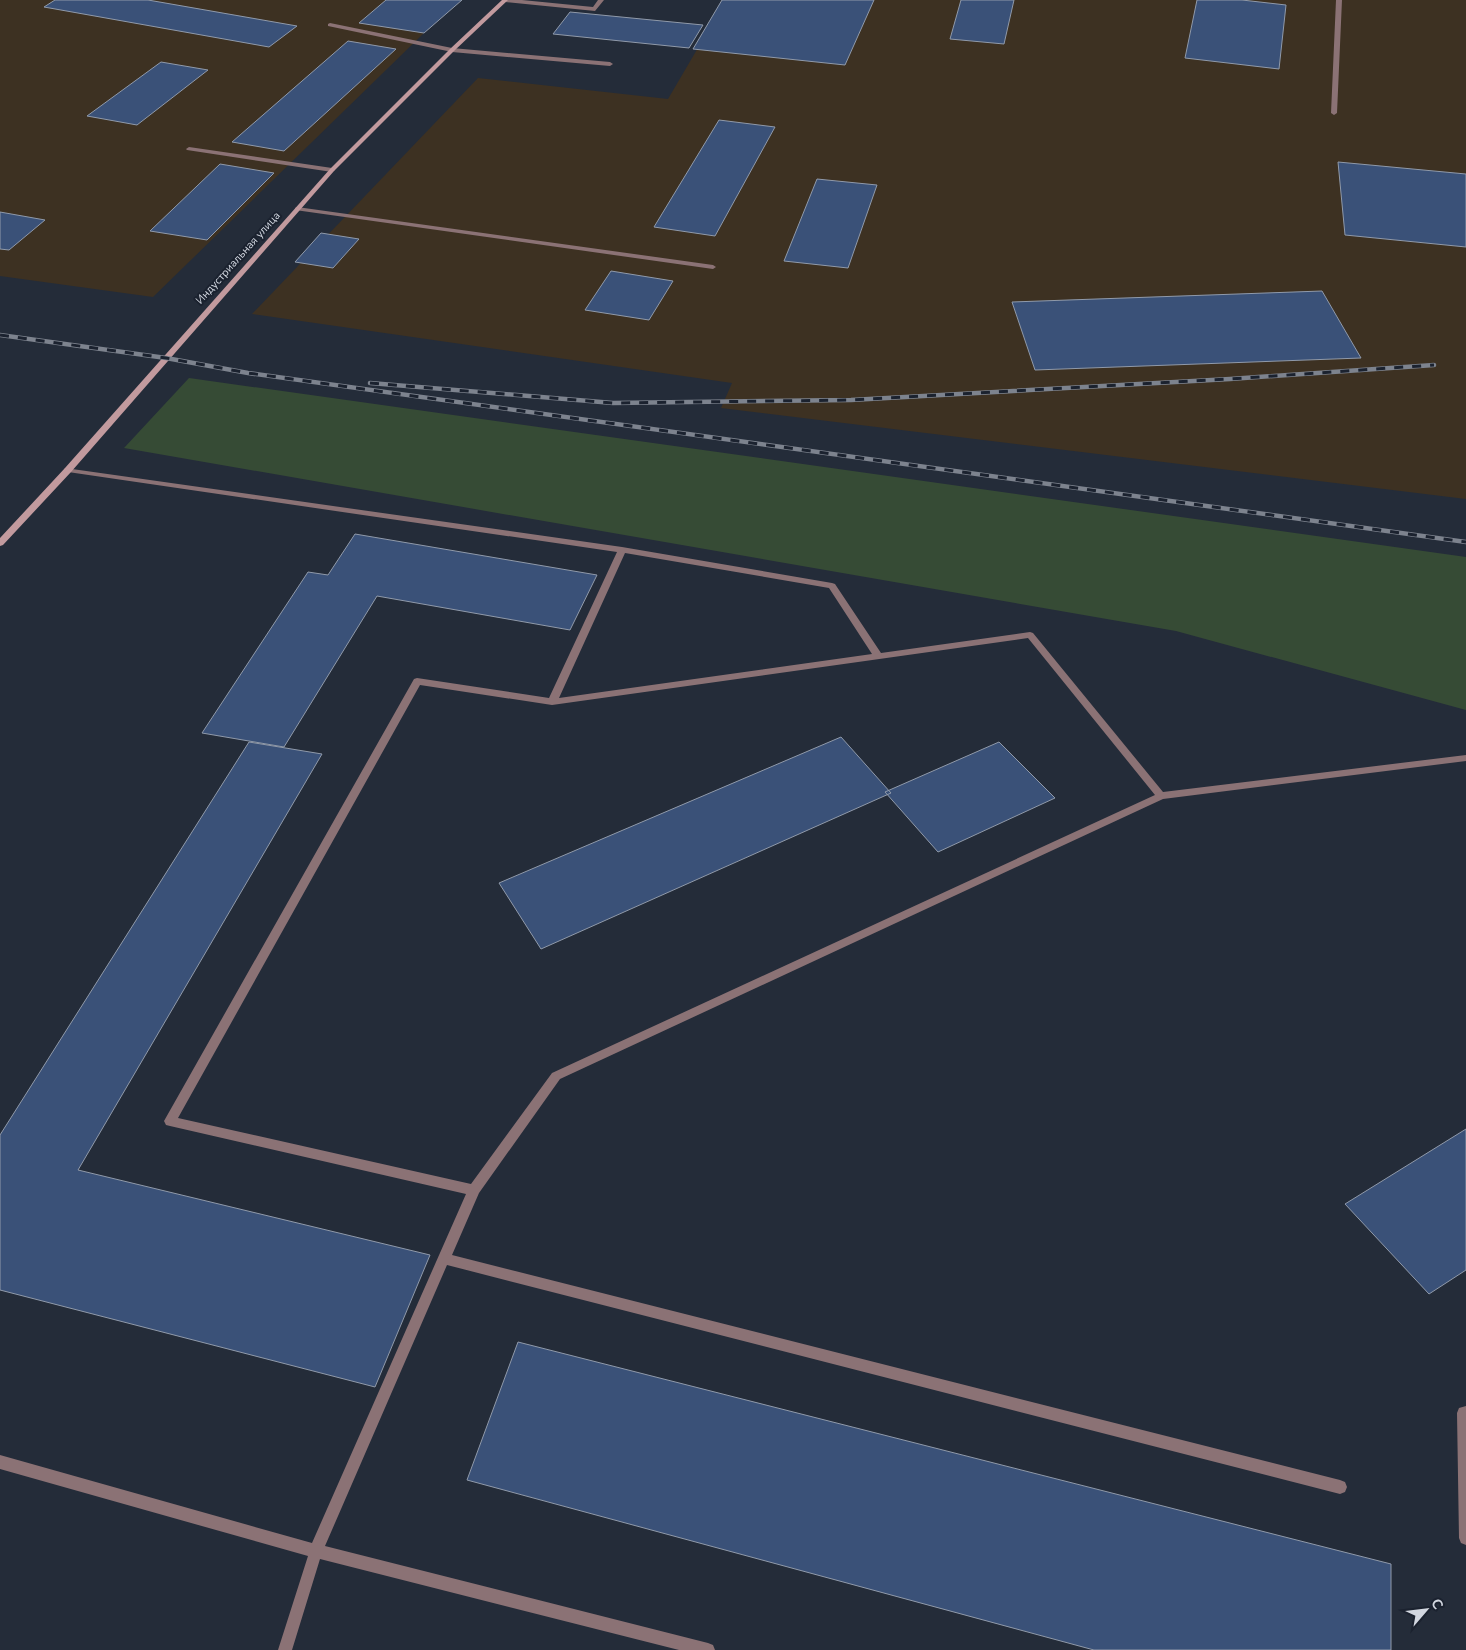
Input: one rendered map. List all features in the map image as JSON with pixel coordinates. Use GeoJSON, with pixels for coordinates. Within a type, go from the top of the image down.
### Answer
{"type":"FeatureCollection","features":[{"type":"Feature","properties":{"kind":"main road","name":"Индустриальная улица"},"geometry":{"type":"LineString","coordinates":[[0,543],[68,470],[332,170],[505,0]]}},
{"type":"Feature","properties":{"kind":"lane"},"geometry":{"type":"LineString","coordinates":[[505,0],[595,9],[601,0]]}},
{"type":"Feature","properties":{"kind":"lane"},"geometry":{"type":"LineString","coordinates":[[1334,113],[1339,0]]}},
{"type":"Feature","properties":{"kind":"lane"},"geometry":{"type":"LineString","coordinates":[[330,25],[452,50],[610,64]]}},
{"type":"Feature","properties":{"kind":"lane"},"geometry":{"type":"LineString","coordinates":[[189,149],[332,170]]}},
{"type":"Feature","properties":{"kind":"lane"},"geometry":{"type":"LineString","coordinates":[[297,209],[713,266]]}},
{"type":"Feature","properties":{"kind":"lane"},"geometry":{"type":"LineString","coordinates":[[68,470],[622,550],[832,586],[879,657]]}},
{"type":"Feature","properties":{"kind":"lane"},"geometry":{"type":"LineString","coordinates":[[552,702],[622,550]]}},
{"type":"Feature","properties":{"kind":"lane"},"geometry":{"type":"LineString","coordinates":[[474,1190],[170,1121],[417,681],[552,702],[1030,636],[1161,796]]}},
{"type":"Feature","properties":{"kind":"lane"},"geometry":{"type":"LineString","coordinates":[[285,1650],[316,1551],[474,1190],[556,1076],[1161,796],[1466,758]]}},
{"type":"Feature","properties":{"kind":"lane"},"geometry":{"type":"LineString","coordinates":[[444,1258],[1340,1487]]}},
{"type":"Feature","properties":{"kind":"lane"},"geometry":{"type":"LineString","coordinates":[[1466,1412],[1464,1413],[1466,1538]]}},
{"type":"Feature","properties":{"kind":"lane"},"geometry":{"type":"LineString","coordinates":[[0,1462],[316,1551],[708,1650]]}},
{"type":"Feature","properties":{"kind":"shaded area"},"geometry":{"type":"Polygon","coordinates":[[[0,0],[462,0],[424,33],[153,297],[0,276],[0,0]]]}},
{"type":"Feature","properties":{"kind":"shaded area"},"geometry":{"type":"Polygon","coordinates":[[[726,0],[1466,0],[1466,499],[721,408],[732,383],[252,314],[478,78],[668,99],[726,0]]]}},
{"type":"Feature","properties":{"kind":"green space"},"geometry":{"type":"Polygon","coordinates":[[[189,378],[1466,557],[1466,710],[1176,631],[124,448],[189,378]]]}},
{"type":"Feature","properties":{"kind":"building"},"geometry":{"type":"Polygon","coordinates":[[[55,0],[148,0],[297,26],[269,47],[44,7],[55,0]]]}},
{"type":"Feature","properties":{"kind":"building"},"geometry":{"type":"Polygon","coordinates":[[[386,0],[462,0],[424,33],[359,23],[386,0]]]}},
{"type":"Feature","properties":{"kind":"building"},"geometry":{"type":"Polygon","coordinates":[[[722,0],[874,0],[845,65],[693,49],[722,0]]]}},
{"type":"Feature","properties":{"kind":"building"},"geometry":{"type":"Polygon","coordinates":[[[961,0],[1014,0],[1004,44],[950,39],[961,0]]]}},
{"type":"Feature","properties":{"kind":"building"},"geometry":{"type":"Polygon","coordinates":[[[1197,0],[1242,0],[1286,5],[1279,69],[1185,58],[1197,0]]]}},
{"type":"Feature","properties":{"kind":"building"},"geometry":{"type":"Polygon","coordinates":[[[570,12],[703,25],[689,48],[553,34],[570,12]]]}},
{"type":"Feature","properties":{"kind":"building"},"geometry":{"type":"Polygon","coordinates":[[[348,41],[396,49],[284,151],[232,142],[348,41]]]}},
{"type":"Feature","properties":{"kind":"building"},"geometry":{"type":"Polygon","coordinates":[[[161,62],[208,70],[137,125],[87,116],[161,62]]]}},
{"type":"Feature","properties":{"kind":"building"},"geometry":{"type":"Polygon","coordinates":[[[719,120],[775,127],[715,236],[654,227],[719,120]]]}},
{"type":"Feature","properties":{"kind":"building"},"geometry":{"type":"Polygon","coordinates":[[[1338,162],[1466,174],[1466,247],[1345,235],[1338,162]]]}},
{"type":"Feature","properties":{"kind":"building"},"geometry":{"type":"Polygon","coordinates":[[[220,164],[274,173],[207,240],[150,231],[220,164]]]}},
{"type":"Feature","properties":{"kind":"building"},"geometry":{"type":"Polygon","coordinates":[[[817,179],[877,185],[848,268],[784,261],[817,179]]]}},
{"type":"Feature","properties":{"kind":"building"},"geometry":{"type":"Polygon","coordinates":[[[0,212],[45,220],[9,250],[0,249],[0,212]]]}},
{"type":"Feature","properties":{"kind":"building"},"geometry":{"type":"Polygon","coordinates":[[[321,233],[359,239],[333,268],[295,262],[321,233]]]}},
{"type":"Feature","properties":{"kind":"building"},"geometry":{"type":"Polygon","coordinates":[[[611,271],[673,281],[649,320],[585,310],[611,271]]]}},
{"type":"Feature","properties":{"kind":"building"},"geometry":{"type":"Polygon","coordinates":[[[1322,291],[1361,358],[1035,370],[1012,302],[1322,291]]]}},
{"type":"Feature","properties":{"kind":"building"},"geometry":{"type":"Polygon","coordinates":[[[355,534],[597,575],[570,630],[377,596],[284,747],[202,733],[308,572],[328,575],[355,534]]]}},
{"type":"Feature","properties":{"kind":"building"},"geometry":{"type":"Polygon","coordinates":[[[841,737],[891,793],[541,949],[499,883],[841,737]]]}},
{"type":"Feature","properties":{"kind":"building"},"geometry":{"type":"Polygon","coordinates":[[[249,742],[322,754],[78,1170],[430,1255],[375,1387],[0,1290],[0,1135],[249,742]]]}},
{"type":"Feature","properties":{"kind":"building"},"geometry":{"type":"Polygon","coordinates":[[[999,742],[1055,798],[938,852],[885,792],[999,742]]]}},
{"type":"Feature","properties":{"kind":"building"},"geometry":{"type":"Polygon","coordinates":[[[1466,1129],[1466,1270],[1429,1294],[1345,1204],[1466,1129]]]}},
{"type":"Feature","properties":{"kind":"building"},"geometry":{"type":"Polygon","coordinates":[[[518,1342],[1391,1564],[1391,1650],[1094,1650],[467,1480],[518,1342]]]}},
{"type":"Feature","properties":{"kind":"railway"},"geometry":{"type":"LineString","coordinates":[[0,335],[166,358],[248,373],[1466,542]]}},
{"type":"Feature","properties":{"kind":"railway"},"geometry":{"type":"LineString","coordinates":[[370,383],[613,403],[851,400],[1230,379],[1434,365]]}}]}
